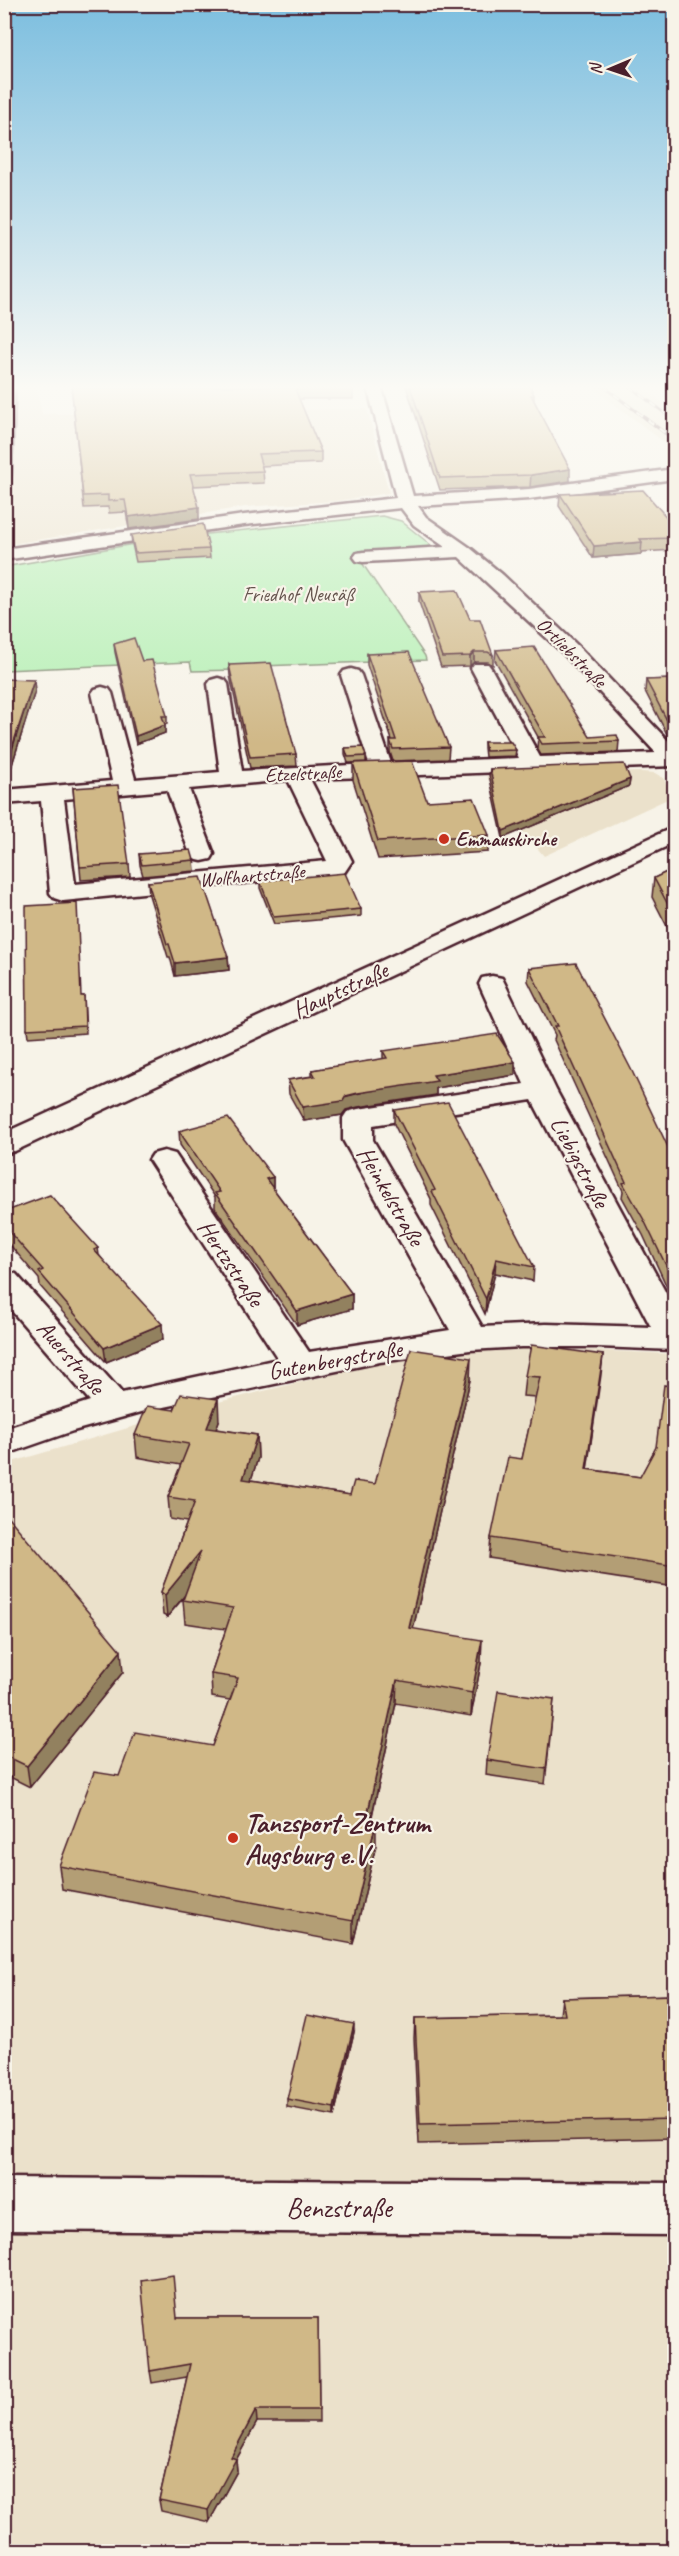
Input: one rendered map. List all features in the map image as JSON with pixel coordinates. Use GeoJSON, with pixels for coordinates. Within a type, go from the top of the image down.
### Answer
{"type":"FeatureCollection","features":[{"type":"Feature","properties":{"kind":"street"},"geometry":{"type":"LineString","coordinates":[[4,555],[177,528],[377,505]]}},
{"type":"Feature","properties":{"kind":"street","name":"Ortliebstraße"},"geometry":{"type":"LineString","coordinates":[[408,505],[420,521],[463,551],[571,650],[675,759]]}},
{"type":"Feature","properties":{"kind":"street"},"geometry":{"type":"LineString","coordinates":[[363,557],[463,551]]}},
{"type":"Feature","properties":{"kind":"street"},"geometry":{"type":"LineString","coordinates":[[482,668],[533,764]]}},
{"type":"Feature","properties":{"kind":"street"},"geometry":{"type":"LineString","coordinates":[[351,675],[382,769]]}},
{"type":"Feature","properties":{"kind":"street"},"geometry":{"type":"LineString","coordinates":[[219,684],[232,778]]}},
{"type":"Feature","properties":{"kind":"street"},"geometry":{"type":"LineString","coordinates":[[102,693],[125,786]]}},
{"type":"Feature","properties":{"kind":"street","name":"Etzelstraße"},"geometry":{"type":"LineString","coordinates":[[4,797],[296,773],[675,759]]}},
{"type":"Feature","properties":{"kind":"street","name":"Wolfhartstraße"},"geometry":{"type":"LineString","coordinates":[[52,794],[63,893],[335,868],[340,861],[296,773]]}},
{"type":"Feature","properties":{"kind":"street"},"geometry":{"type":"LineString","coordinates":[[175,782],[202,854]]}},
{"type":"Feature","properties":{"kind":"street","name":"Hauptstraße"},"geometry":{"type":"LineString","coordinates":[[4,1145],[675,834]]}},
{"type":"Feature","properties":{"kind":"street","name":"Liebigstraße"},"geometry":{"type":"LineString","coordinates":[[492,984],[542,1090],[675,1338]]}},
{"type":"Feature","properties":{"kind":"street","name":"Heinkelstraße"},"geometry":{"type":"LineString","coordinates":[[472,1339],[358,1140],[358,1118],[542,1090]]}},
{"type":"Feature","properties":{"kind":"street","name":"Hertzstraße"},"geometry":{"type":"LineString","coordinates":[[164,1160],[214,1240],[300,1365]]}},
{"type":"Feature","properties":{"kind":"street","name":"Auerstraße"},"geometry":{"type":"LineString","coordinates":[[4,1281],[113,1405]]}},
{"type":"Feature","properties":{"kind":"street","name":"Gutenbergstraße"},"geometry":{"type":"LineString","coordinates":[[4,1443],[113,1405],[363,1353],[472,1339],[548,1335],[675,1338]]}},
{"type":"Feature","properties":{"kind":"street","name":"Benzstraße"},"geometry":{"type":"LineString","coordinates":[[4,2204],[675,2209]]}},
{"type":"Feature","properties":{"kind":"shaded area"},"geometry":{"type":"Polygon","coordinates":[[[5,505],[271,505],[245,507],[5,545],[5,505]]]}},
{"type":"Feature","properties":{"kind":"shaded area"},"geometry":{"type":"Polygon","coordinates":[[[655,773],[663,778],[674,796],[544,856],[519,827],[486,776],[655,773]]]}},
{"type":"Feature","properties":{"kind":"shaded area"},"geometry":{"type":"Polygon","coordinates":[[[493,1346],[674,1354],[674,2551],[5,2552],[5,1464],[210,1404],[388,1361],[493,1346]]]}},
{"type":"Feature","properties":{"kind":"green space","name":"Friedhof Neusäß"},"geometry":{"type":"Polygon","coordinates":[[[382,516],[401,521],[437,550],[356,554],[426,660],[235,667],[236,670],[192,671],[190,662],[5,670],[4,567],[168,538],[382,516]]]}},
{"type":"Feature","properties":{"kind":"building"},"geometry":{"type":"Polygon","coordinates":[[[126,505],[199,507],[128,517],[126,505]]]}},
{"type":"Feature","properties":{"kind":"building"},"geometry":{"type":"Polygon","coordinates":[[[567,505],[656,505],[675,527],[675,538],[640,539],[642,542],[594,546],[567,505]]]}},
{"type":"Feature","properties":{"kind":"building"},"geometry":{"type":"Polygon","coordinates":[[[203,524],[209,549],[135,553],[131,535],[203,524]]]}},
{"type":"Feature","properties":{"kind":"building"},"geometry":{"type":"Polygon","coordinates":[[[457,590],[470,619],[480,619],[493,655],[488,652],[474,652],[470,656],[442,657],[419,592],[457,590]]]}},
{"type":"Feature","properties":{"kind":"building"},"geometry":{"type":"Polygon","coordinates":[[[134,638],[142,661],[152,660],[167,716],[162,716],[165,725],[136,736],[114,644],[134,638]]]}},
{"type":"Feature","properties":{"kind":"building"},"geometry":{"type":"Polygon","coordinates":[[[534,647],[590,737],[617,735],[619,741],[542,744],[538,737],[545,737],[496,650],[534,647]]]}},
{"type":"Feature","properties":{"kind":"building"},"geometry":{"type":"Polygon","coordinates":[[[409,652],[449,747],[393,749],[390,740],[396,740],[367,654],[409,652]]]}},
{"type":"Feature","properties":{"kind":"building"},"geometry":{"type":"Polygon","coordinates":[[[271,663],[296,754],[250,757],[229,665],[271,663]]]}},
{"type":"Feature","properties":{"kind":"building"},"geometry":{"type":"Polygon","coordinates":[[[4,679],[34,680],[4,772],[4,679]]]}},
{"type":"Feature","properties":{"kind":"building"},"geometry":{"type":"Polygon","coordinates":[[[675,679],[675,728],[671,728],[646,680],[675,679]]]}},
{"type":"Feature","properties":{"kind":"building"},"geometry":{"type":"Polygon","coordinates":[[[484,742],[511,742],[516,750],[486,751],[484,742]]]}},
{"type":"Feature","properties":{"kind":"building"},"geometry":{"type":"Polygon","coordinates":[[[363,747],[366,756],[348,757],[345,748],[363,747]]]}},
{"type":"Feature","properties":{"kind":"building"},"geometry":{"type":"Polygon","coordinates":[[[412,761],[427,801],[474,798],[489,835],[378,841],[353,763],[412,761]]]}},
{"type":"Feature","properties":{"kind":"building"},"geometry":{"type":"Polygon","coordinates":[[[624,764],[630,779],[503,831],[490,769],[624,764]]]}},
{"type":"Feature","properties":{"kind":"building"},"geometry":{"type":"Polygon","coordinates":[[[118,785],[129,864],[80,867],[73,788],[118,785]]]}},
{"type":"Feature","properties":{"kind":"building"},"geometry":{"type":"Polygon","coordinates":[[[191,850],[194,860],[142,865],[139,854],[191,850]]]}},
{"type":"Feature","properties":{"kind":"building"},"geometry":{"type":"Polygon","coordinates":[[[675,868],[675,918],[654,878],[675,868]]]}},
{"type":"Feature","properties":{"kind":"building"},"geometry":{"type":"Polygon","coordinates":[[[345,873],[361,909],[274,917],[260,881],[345,873]]]}},
{"type":"Feature","properties":{"kind":"building"},"geometry":{"type":"Polygon","coordinates":[[[201,877],[228,957],[175,963],[148,882],[201,877]]]}},
{"type":"Feature","properties":{"kind":"building"},"geometry":{"type":"Polygon","coordinates":[[[77,903],[81,996],[84,996],[85,1026],[27,1029],[26,906],[77,903]]]}},
{"type":"Feature","properties":{"kind":"building"},"geometry":{"type":"Polygon","coordinates":[[[576,963],[632,1071],[675,1162],[675,1284],[623,1183],[626,1182],[555,1026],[558,1026],[529,968],[576,963]]]}},
{"type":"Feature","properties":{"kind":"building"},"geometry":{"type":"Polygon","coordinates":[[[497,1034],[515,1062],[433,1075],[437,1081],[358,1093],[346,1096],[343,1101],[303,1107],[288,1080],[315,1076],[312,1070],[387,1058],[383,1051],[497,1034]]]}},
{"type":"Feature","properties":{"kind":"building"},"geometry":{"type":"Polygon","coordinates":[[[448,1102],[534,1267],[496,1259],[486,1299],[432,1191],[435,1190],[394,1110],[448,1102]]]}},
{"type":"Feature","properties":{"kind":"building"},"geometry":{"type":"Polygon","coordinates":[[[228,1118],[273,1177],[266,1179],[352,1294],[297,1311],[215,1193],[220,1192],[179,1131],[228,1118]]]}},
{"type":"Feature","properties":{"kind":"building"},"geometry":{"type":"Polygon","coordinates":[[[50,1195],[98,1248],[94,1250],[162,1324],[104,1348],[39,1272],[43,1270],[4,1226],[4,1212],[50,1195]]]}},
{"type":"Feature","properties":{"kind":"building"},"geometry":{"type":"Polygon","coordinates":[[[531,1345],[603,1355],[586,1469],[640,1477],[656,1447],[664,1385],[675,1387],[675,1566],[491,1538],[508,1457],[522,1459],[540,1377],[525,1376],[531,1345]]]}},
{"type":"Feature","properties":{"kind":"building"},"geometry":{"type":"Polygon","coordinates":[[[411,1349],[471,1358],[409,1628],[482,1640],[472,1693],[397,1680],[366,1821],[376,1822],[353,1921],[59,1866],[94,1772],[119,1776],[135,1732],[213,1746],[238,1678],[211,1674],[233,1608],[183,1600],[201,1551],[165,1595],[161,1592],[195,1501],[168,1497],[189,1444],[135,1435],[147,1406],[174,1410],[181,1394],[218,1399],[207,1428],[257,1435],[243,1479],[350,1495],[354,1481],[375,1484],[411,1349]]]}},
{"type":"Feature","properties":{"kind":"building"},"geometry":{"type":"Polygon","coordinates":[[[4,1512],[121,1651],[27,1766],[4,1755],[4,1512]]]}},
{"type":"Feature","properties":{"kind":"building"},"geometry":{"type":"Polygon","coordinates":[[[498,1691],[554,1699],[546,1769],[487,1760],[498,1691]]]}},
{"type":"Feature","properties":{"kind":"building"},"geometry":{"type":"Polygon","coordinates":[[[675,1995],[675,2119],[420,2124],[415,2018],[565,2015],[562,1998],[675,1995]]]}},
{"type":"Feature","properties":{"kind":"building"},"geometry":{"type":"Polygon","coordinates":[[[307,2015],[354,2024],[334,2108],[287,2099],[307,2015]]]}},
{"type":"Feature","properties":{"kind":"building"},"geometry":{"type":"Polygon","coordinates":[[[173,2275],[177,2318],[318,2318],[319,2410],[256,2410],[231,2457],[236,2459],[208,2510],[159,2500],[190,2364],[150,2371],[141,2280],[173,2275]]]}},
{"type":"Feature","properties":{"kind":"place","name":"Emmauskirche"},"geometry":{"type":"Point","coordinates":[444,839]}},
{"type":"Feature","properties":{"kind":"place","name":"Tanzsport-Zentrum Augsburg e.V."},"geometry":{"type":"Point","coordinates":[233,1838]}}]}
